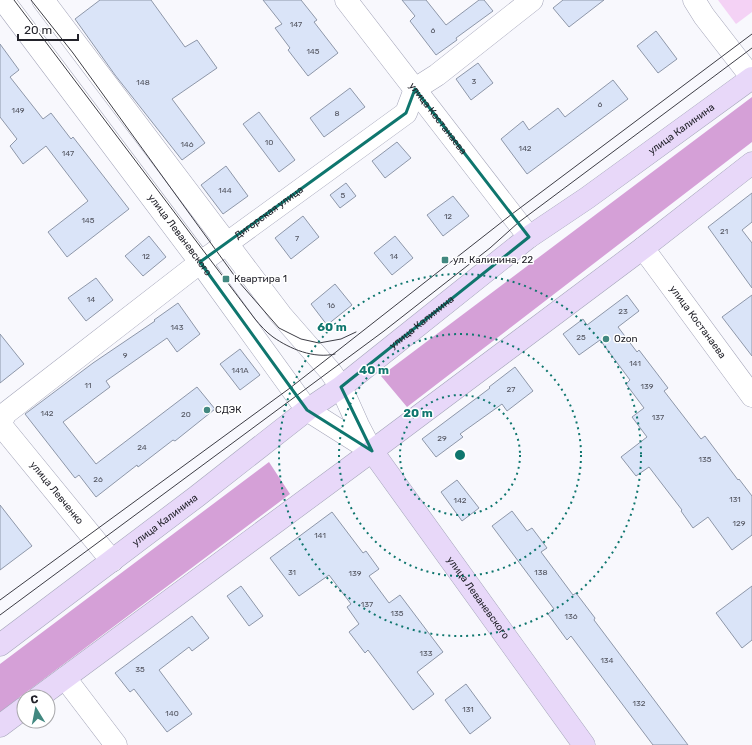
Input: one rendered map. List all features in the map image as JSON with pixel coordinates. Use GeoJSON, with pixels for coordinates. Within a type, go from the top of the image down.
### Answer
{"type":"FeatureCollection","features":[{"type":"Feature","properties":{"kind":"main road","name":"улица Калинина"},"geometry":{"type":"LineString","coordinates":[[0,645],[112,561],[307,410],[341,387],[529,236],[587,198],[752,78]]}},
{"type":"Feature","properties":{"kind":"main road"},"geometry":{"type":"LineString","coordinates":[[50,689],[643,248],[752,163]]}},
{"type":"Feature","properties":{"kind":"main road","name":"улица Леваневского"},"geometry":{"type":"LineString","coordinates":[[372,451],[584,745]]}},
{"type":"Feature","properties":{"kind":"main road"},"geometry":{"type":"LineString","coordinates":[[0,726],[16,714]]}},
{"type":"Feature","properties":{"kind":"street","name":"улица Леваневского"},"geometry":{"type":"LineString","coordinates":[[3,0],[200,262],[307,410],[372,451]]}},
{"type":"Feature","properties":{"kind":"street","name":"улица Леваневского"},"geometry":{"type":"LineString","coordinates":[[43,0],[281,315],[317,355],[341,387],[358,425],[372,451]]}},
{"type":"Feature","properties":{"kind":"street","name":"улица Костанаева"},"geometry":{"type":"LineString","coordinates":[[346,0],[529,236]]}},
{"type":"Feature","properties":{"kind":"street"},"geometry":{"type":"LineString","coordinates":[[415,89],[437,75],[532,0]]}},
{"type":"Feature","properties":{"kind":"street"},"geometry":{"type":"LineString","coordinates":[[694,0],[704,16],[752,78]]}},
{"type":"Feature","properties":{"kind":"street","name":"Дигорская улица"},"geometry":{"type":"LineString","coordinates":[[0,424],[6,413],[200,262],[227,244],[406,113],[415,89]]}},
{"type":"Feature","properties":{"kind":"street","name":"улица Костанаева"},"geometry":{"type":"LineString","coordinates":[[643,248],[752,396]]}},
{"type":"Feature","properties":{"kind":"street","name":"улица Левченко"},"geometry":{"type":"LineString","coordinates":[[0,424],[112,561]]}},
{"type":"Feature","properties":{"kind":"street"},"geometry":{"type":"LineString","coordinates":[[65,678],[116,745]]}},
{"type":"Feature","properties":{"kind":"highlighted area"},"geometry":{"type":"Polygon","coordinates":[[[415,89],[529,237],[341,387],[372,451],[307,410],[200,262],[406,113],[415,89]]]}},
{"type":"Feature","properties":{"kind":"shaded area"},"geometry":{"type":"Polygon","coordinates":[[[718,0],[752,0],[752,12],[736,24],[718,0]]]}},
{"type":"Feature","properties":{"kind":"shaded area"},"geometry":{"type":"Polygon","coordinates":[[[752,97],[752,142],[407,407],[381,376],[752,97]]]}},
{"type":"Feature","properties":{"kind":"shaded area"},"geometry":{"type":"Polygon","coordinates":[[[269,462],[290,494],[31,689],[16,689],[16,700],[0,712],[0,664],[269,462]]]}},
{"type":"Feature","properties":{"kind":"building"},"geometry":{"type":"Polygon","coordinates":[[[100,0],[151,0],[185,47],[197,40],[217,68],[172,99],[205,143],[182,160],[115,75],[75,19],[100,0]]]}},
{"type":"Feature","properties":{"kind":"building"},"geometry":{"type":"Polygon","coordinates":[[[263,0],[301,0],[317,20],[314,22],[338,53],[308,76],[288,50],[290,48],[275,28],[282,24],[263,0]]]}},
{"type":"Feature","properties":{"kind":"building"},"geometry":{"type":"Polygon","coordinates":[[[402,0],[426,0],[446,25],[479,0],[484,0],[493,11],[456,38],[457,40],[436,55],[410,21],[415,16],[402,0]]]}},
{"type":"Feature","properties":{"kind":"building"},"geometry":{"type":"Polygon","coordinates":[[[563,0],[604,0],[569,27],[553,8],[563,0]]]}},
{"type":"Feature","properties":{"kind":"building"},"geometry":{"type":"Polygon","coordinates":[[[656,31],[677,59],[658,73],[637,46],[656,31]]]}},
{"type":"Feature","properties":{"kind":"building"},"geometry":{"type":"Polygon","coordinates":[[[0,44],[19,70],[10,77],[43,119],[51,113],[71,139],[73,137],[129,209],[67,257],[48,232],[88,201],[46,146],[23,164],[10,146],[17,139],[0,117],[0,44]]]}},
{"type":"Feature","properties":{"kind":"building"},"geometry":{"type":"Polygon","coordinates":[[[478,63],[493,83],[471,100],[456,79],[478,63]]]}},
{"type":"Feature","properties":{"kind":"building"},"geometry":{"type":"Polygon","coordinates":[[[613,80],[628,99],[527,174],[501,139],[523,121],[529,130],[558,108],[565,117],[613,80]]]}},
{"type":"Feature","properties":{"kind":"building"},"geometry":{"type":"Polygon","coordinates":[[[350,88],[365,107],[324,137],[310,118],[350,88]]]}},
{"type":"Feature","properties":{"kind":"building"},"geometry":{"type":"Polygon","coordinates":[[[259,112],[295,160],[279,172],[243,124],[259,112]]]}},
{"type":"Feature","properties":{"kind":"building"},"geometry":{"type":"Polygon","coordinates":[[[397,142],[411,158],[385,178],[372,161],[397,142]]]}},
{"type":"Feature","properties":{"kind":"building"},"geometry":{"type":"Polygon","coordinates":[[[226,166],[248,196],[223,214],[201,185],[226,166]]]}},
{"type":"Feature","properties":{"kind":"building"},"geometry":{"type":"Polygon","coordinates":[[[346,183],[356,196],[340,208],[330,195],[346,183]]]}},
{"type":"Feature","properties":{"kind":"building"},"geometry":{"type":"Polygon","coordinates":[[[752,193],[752,222],[742,230],[752,243],[752,288],[708,227],[752,193]]]}},
{"type":"Feature","properties":{"kind":"building"},"geometry":{"type":"Polygon","coordinates":[[[453,196],[469,216],[443,236],[427,215],[453,196]]]}},
{"type":"Feature","properties":{"kind":"building"},"geometry":{"type":"Polygon","coordinates":[[[303,216],[319,237],[291,259],[275,238],[303,216]]]}},
{"type":"Feature","properties":{"kind":"building"},"geometry":{"type":"Polygon","coordinates":[[[149,236],[166,257],[143,276],[125,256],[149,236]]]}},
{"type":"Feature","properties":{"kind":"building"},"geometry":{"type":"Polygon","coordinates":[[[395,236],[413,258],[392,275],[374,253],[395,236]]]}},
{"type":"Feature","properties":{"kind":"building"},"geometry":{"type":"Polygon","coordinates":[[[96,278],[113,300],[86,321],[68,298],[96,278]]]}},
{"type":"Feature","properties":{"kind":"building"},"geometry":{"type":"Polygon","coordinates":[[[335,284],[352,305],[327,325],[311,304],[335,284]]]}},
{"type":"Feature","properties":{"kind":"building"},"geometry":{"type":"Polygon","coordinates":[[[627,295],[639,311],[618,327],[637,352],[639,350],[668,388],[664,391],[701,439],[705,436],[752,496],[752,535],[732,550],[708,517],[693,528],[681,511],[682,510],[649,467],[636,476],[621,457],[647,437],[632,417],[644,408],[626,384],[630,380],[600,340],[579,355],[563,334],[583,319],[587,325],[627,295]]]}},
{"type":"Feature","properties":{"kind":"building"},"geometry":{"type":"Polygon","coordinates":[[[752,295],[752,356],[722,317],[752,295]]]}},
{"type":"Feature","properties":{"kind":"building"},"geometry":{"type":"Polygon","coordinates":[[[178,303],[200,334],[177,352],[167,338],[106,381],[110,387],[63,422],[96,464],[197,387],[215,409],[175,441],[173,440],[138,467],[137,465],[96,497],[79,475],[75,478],[25,414],[93,363],[155,321],[154,320],[178,303]]]}},
{"type":"Feature","properties":{"kind":"building"},"geometry":{"type":"Polygon","coordinates":[[[0,334],[24,364],[0,383],[0,334]]]}},
{"type":"Feature","properties":{"kind":"building"},"geometry":{"type":"Polygon","coordinates":[[[240,349],[260,375],[240,390],[220,364],[240,349]]]}},
{"type":"Feature","properties":{"kind":"building"},"geometry":{"type":"Polygon","coordinates":[[[515,367],[533,391],[507,411],[502,404],[460,434],[463,437],[436,457],[422,439],[490,388],[489,387],[515,367]]]}},
{"type":"Feature","properties":{"kind":"building"},"geometry":{"type":"Polygon","coordinates":[[[457,480],[479,508],[462,521],[441,492],[457,480]]]}},
{"type":"Feature","properties":{"kind":"building"},"geometry":{"type":"Polygon","coordinates":[[[0,505],[32,546],[0,570],[0,505]]]}},
{"type":"Feature","properties":{"kind":"building"},"geometry":{"type":"Polygon","coordinates":[[[512,511],[527,531],[532,528],[547,548],[541,552],[573,595],[576,593],[595,618],[594,620],[688,745],[653,745],[571,636],[567,640],[548,614],[554,609],[492,526],[512,511]]]}},
{"type":"Feature","properties":{"kind":"building"},"geometry":{"type":"Polygon","coordinates":[[[332,512],[363,553],[366,551],[379,569],[369,576],[389,603],[400,595],[443,652],[417,672],[434,694],[413,710],[368,650],[365,653],[349,632],[359,624],[347,607],[351,604],[329,575],[299,596],[270,558],[332,512]]]}},
{"type":"Feature","properties":{"kind":"building"},"geometry":{"type":"Polygon","coordinates":[[[241,586],[263,616],[249,626],[227,596],[241,586]]]}},
{"type":"Feature","properties":{"kind":"building"},"geometry":{"type":"Polygon","coordinates":[[[752,586],[752,640],[742,648],[716,613],[752,586]]]}},
{"type":"Feature","properties":{"kind":"building"},"geometry":{"type":"Polygon","coordinates":[[[192,616],[209,638],[192,651],[189,647],[159,670],[192,714],[167,732],[134,689],[130,692],[115,673],[192,616]]]}},
{"type":"Feature","properties":{"kind":"building"},"geometry":{"type":"Polygon","coordinates":[[[466,684],[491,718],[470,734],[445,700],[466,684]]]}},
{"type":"Feature","properties":{"kind":"tram line"},"geometry":{"type":"LineString","coordinates":[[14,0],[261,326],[273,337],[302,352],[319,355],[335,354]]}},
{"type":"Feature","properties":{"kind":"tram line"},"geometry":{"type":"LineString","coordinates":[[31,0],[73,53],[239,282],[279,328],[301,339],[319,343],[341,339],[356,332]]}},
{"type":"Feature","properties":{"kind":"tram line"},"geometry":{"type":"LineString","coordinates":[[0,600],[290,388],[512,214],[752,34]]}},
{"type":"Feature","properties":{"kind":"tram line"},"geometry":{"type":"LineString","coordinates":[[0,615],[384,331],[490,248],[519,222],[752,48]]}},
{"type":"Feature","properties":{"kind":"place","name":"ул. Калинина, 22"},"geometry":{"type":"Point","coordinates":[445,260]}},
{"type":"Feature","properties":{"kind":"place","name":"Квартира 1"},"geometry":{"type":"Point","coordinates":[226,279]}},
{"type":"Feature","properties":{"kind":"place","name":"Ozon"},"geometry":{"type":"Point","coordinates":[606,339]}},
{"type":"Feature","properties":{"kind":"place","name":"СДЭК"},"geometry":{"type":"Point","coordinates":[207,410]}}]}
